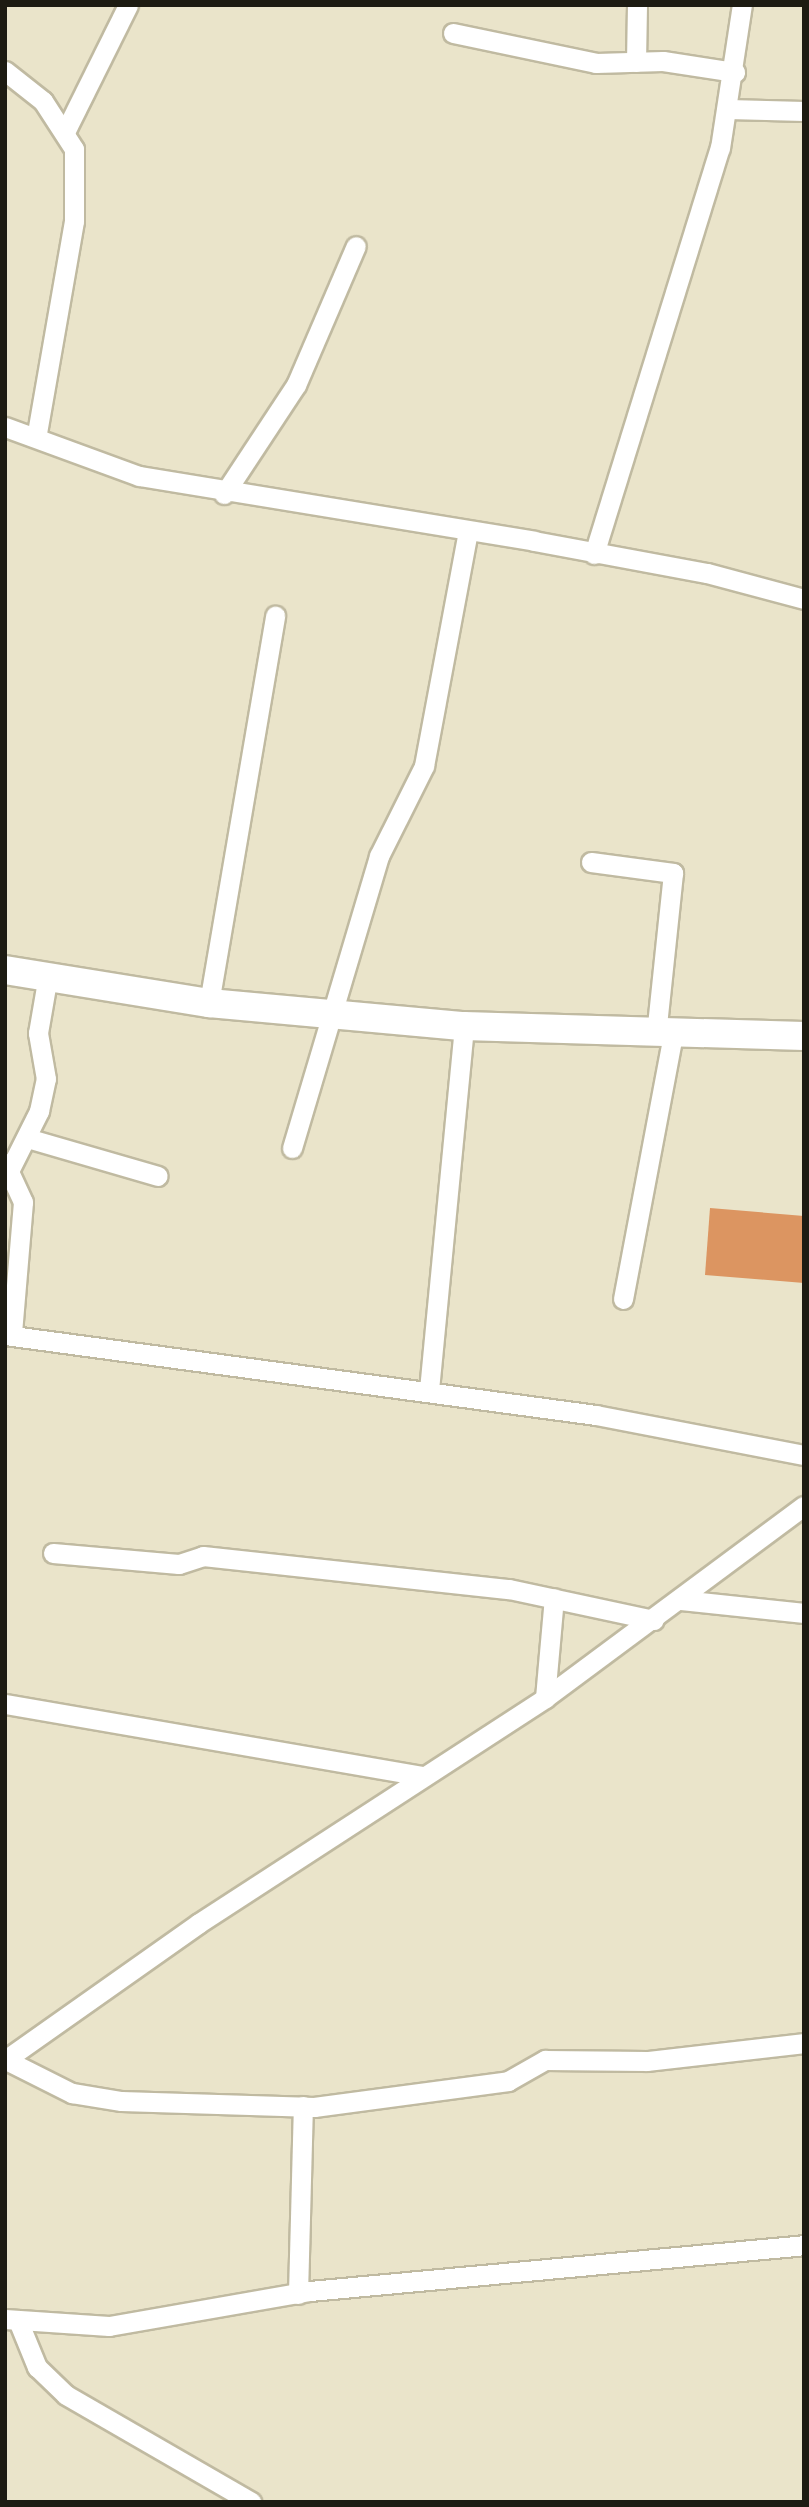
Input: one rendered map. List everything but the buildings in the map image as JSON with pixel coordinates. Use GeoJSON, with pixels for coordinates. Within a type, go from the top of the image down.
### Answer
{"type":"FeatureCollection","features":[{"type":"Feature","properties":{"kind":"street"},"geometry":{"type":"LineString","coordinates":[[65,132],[128,5]]}},
{"type":"Feature","properties":{"kind":"street"},"geometry":{"type":"LineString","coordinates":[[636,62],[637,5]]}},
{"type":"Feature","properties":{"kind":"street"},"geometry":{"type":"LineString","coordinates":[[594,554],[729,109],[742,5]]}},
{"type":"Feature","properties":{"kind":"street"},"geometry":{"type":"LineString","coordinates":[[453,33],[596,63],[636,62],[735,72]]}},
{"type":"Feature","properties":{"kind":"street"},"geometry":{"type":"LineString","coordinates":[[5,71],[43,102],[74,149],[74,221],[36,438]]}},
{"type":"Feature","properties":{"kind":"street"},"geometry":{"type":"LineString","coordinates":[[729,109],[804,111]]}},
{"type":"Feature","properties":{"kind":"street"},"geometry":{"type":"LineString","coordinates":[[225,494],[296,385],[356,246]]}},
{"type":"Feature","properties":{"kind":"street"},"geometry":{"type":"LineString","coordinates":[[5,427],[139,476],[225,494],[468,531],[707,573],[804,599]]}},
{"type":"Feature","properties":{"kind":"street"},"geometry":{"type":"LineString","coordinates":[[292,1148],[379,856],[424,766],[468,531]]}},
{"type":"Feature","properties":{"kind":"street"},"geometry":{"type":"LineString","coordinates":[[209,1003],[275,616]]}},
{"type":"Feature","properties":{"kind":"street"},"geometry":{"type":"LineString","coordinates":[[591,862],[673,873],[665,1034],[623,1299]]}},
{"type":"Feature","properties":{"kind":"street"},"geometry":{"type":"LineString","coordinates":[[5,970],[209,1003],[464,1026],[804,1036]]}},
{"type":"Feature","properties":{"kind":"street"},"geometry":{"type":"LineString","coordinates":[[48,975],[37,1033],[46,1079],[27,1138],[8,1165],[23,1202],[9,1335],[429,1390],[804,1455]]}},
{"type":"Feature","properties":{"kind":"street"},"geometry":{"type":"LineString","coordinates":[[429,1390],[464,1026]]}},
{"type":"Feature","properties":{"kind":"street"},"geometry":{"type":"LineString","coordinates":[[27,1138],[158,1176]]}},
{"type":"Feature","properties":{"kind":"street"},"geometry":{"type":"LineString","coordinates":[[804,1506],[681,1600],[545,1698],[421,1776],[6,2060],[72,2093],[121,2101],[303,2106],[508,2081],[545,2060],[647,2061],[804,2043]]}},
{"type":"Feature","properties":{"kind":"street"},"geometry":{"type":"LineString","coordinates":[[53,1553],[169,1564],[203,1556],[554,1598],[654,1620]]}},
{"type":"Feature","properties":{"kind":"street"},"geometry":{"type":"LineString","coordinates":[[545,1698],[554,1598]]}},
{"type":"Feature","properties":{"kind":"street"},"geometry":{"type":"LineString","coordinates":[[681,1600],[804,1614]]}},
{"type":"Feature","properties":{"kind":"street"},"geometry":{"type":"LineString","coordinates":[[5,1704],[421,1776]]}},
{"type":"Feature","properties":{"kind":"street"},"geometry":{"type":"LineString","coordinates":[[298,2294],[303,2106]]}},
{"type":"Feature","properties":{"kind":"street"},"geometry":{"type":"LineString","coordinates":[[251,2502],[66,2395],[37,2367],[12,2321],[149,2323],[298,2294],[804,2245]]}}]}
